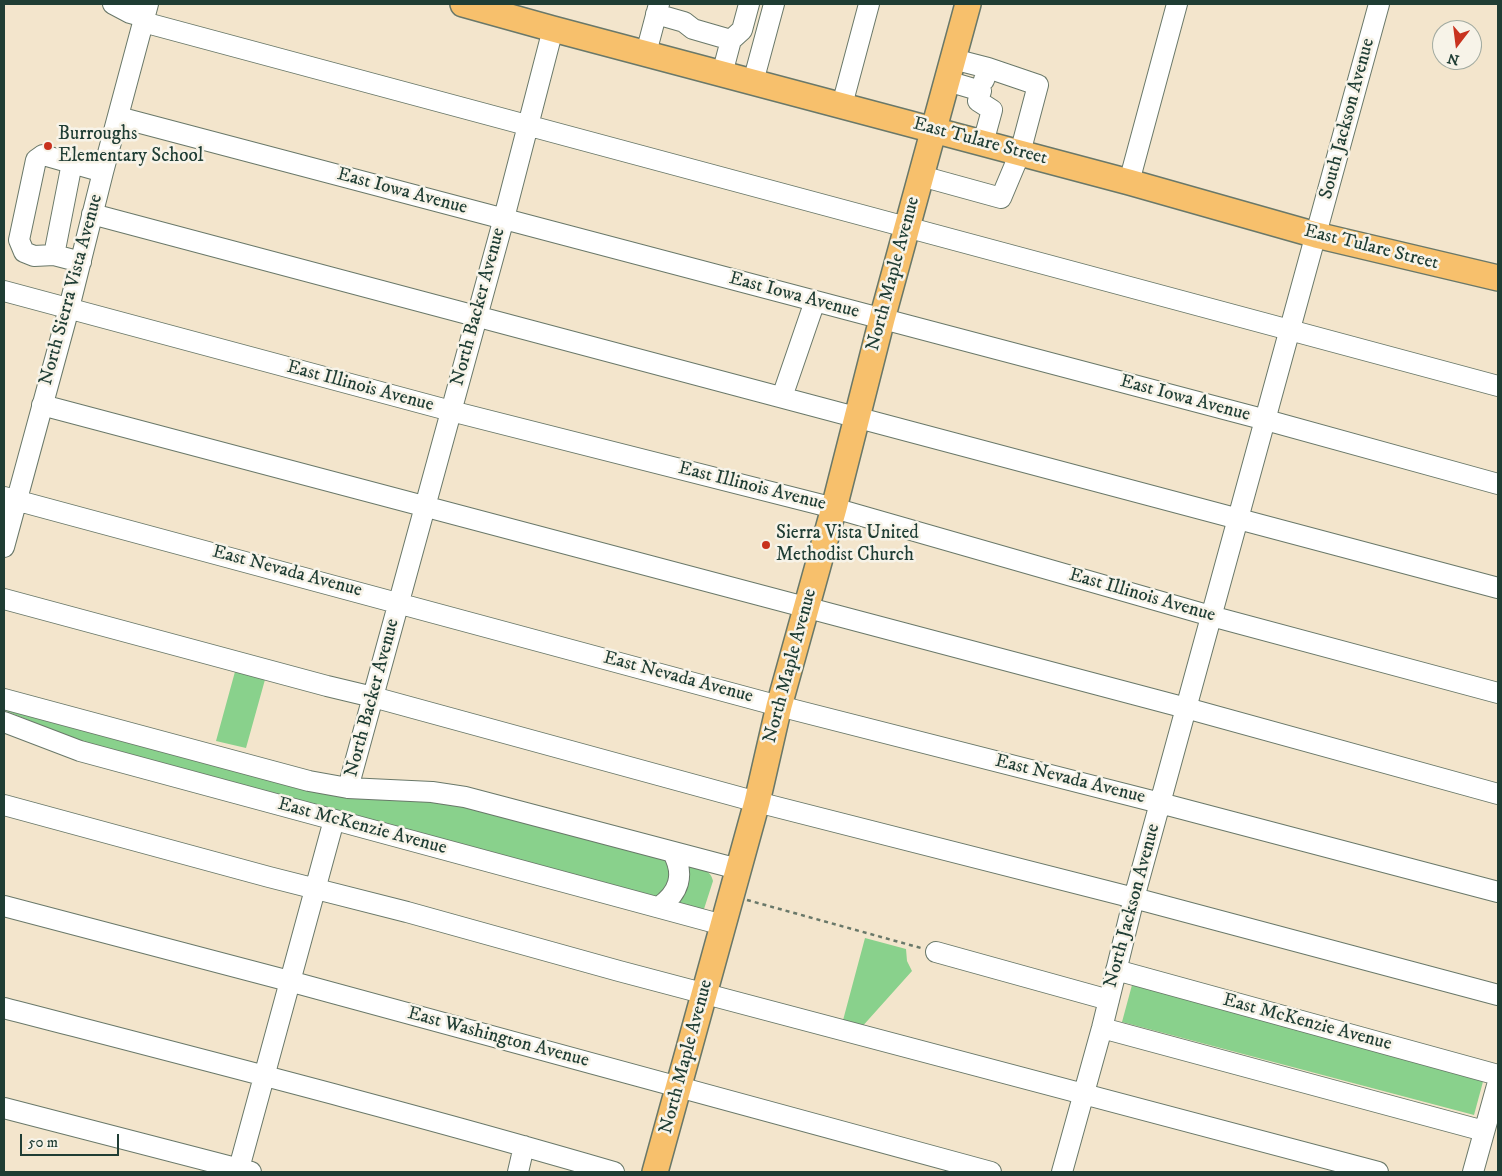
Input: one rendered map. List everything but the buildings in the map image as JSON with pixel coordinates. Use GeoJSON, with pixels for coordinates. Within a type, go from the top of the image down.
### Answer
{"type":"FeatureCollection","features":[{"type":"Feature","properties":{"kind":"main road","name":"East Tulare Street"},"geometry":{"type":"LineString","coordinates":[[463,4],[1129,182],[1316,235],[1498,278]]}},
{"type":"Feature","properties":{"kind":"main road","name":"North Maple Avenue"},"geometry":{"type":"LineString","coordinates":[[655,1172],[731,896],[779,706],[834,508],[882,319],[968,4]]}},
{"type":"Feature","properties":{"kind":"street"},"geometry":{"type":"LineString","coordinates":[[113,4],[130,13],[145,14],[528,125],[1498,386]]}},
{"type":"Feature","properties":{"kind":"street"},"geometry":{"type":"LineString","coordinates":[[722,74],[731,40],[742,30],[749,4]]}},
{"type":"Feature","properties":{"kind":"street"},"geometry":{"type":"LineString","coordinates":[[753,82],[774,4]]}},
{"type":"Feature","properties":{"kind":"street"},"geometry":{"type":"LineString","coordinates":[[842,105],[869,4]]}},
{"type":"Feature","properties":{"kind":"street"},"geometry":{"type":"LineString","coordinates":[[1129,182],[1177,4]]}},
{"type":"Feature","properties":{"kind":"street","name":"South Jackson Avenue"},"geometry":{"type":"LineString","coordinates":[[1316,235],[1379,4]]}},
{"type":"Feature","properties":{"kind":"street"},"geometry":{"type":"LineString","coordinates":[[646,53],[658,9],[686,13],[692,29],[731,40]]}},
{"type":"Feature","properties":{"kind":"street","name":"North Sierra Vista Avenue"},"geometry":{"type":"LineString","coordinates":[[4,547],[10,499],[42,405],[69,308],[145,14]]}},
{"type":"Feature","properties":{"kind":"street","name":"North Backer Avenue"},"geometry":{"type":"LineString","coordinates":[[348,788],[504,218],[553,29]]}},
{"type":"Feature","properties":{"kind":"street"},"geometry":{"type":"LineString","coordinates":[[983,143],[992,110],[978,101],[988,68]]}},
{"type":"Feature","properties":{"kind":"street"},"geometry":{"type":"LineString","coordinates":[[921,176],[1002,198],[1020,153],[1038,86],[988,68],[950,70]]}},
{"type":"Feature","properties":{"kind":"street"},"geometry":{"type":"LineString","coordinates":[[950,70],[981,91]]}},
{"type":"Feature","properties":{"kind":"street","name":"East Iowa Avenue"},"geometry":{"type":"LineString","coordinates":[[118,118],[1266,420],[1498,484]]}},
{"type":"Feature","properties":{"kind":"street"},"geometry":{"type":"LineString","coordinates":[[81,262],[54,255],[34,256],[24,252],[20,240],[36,160],[43,155],[103,172]]}},
{"type":"Feature","properties":{"kind":"street"},"geometry":{"type":"LineString","coordinates":[[54,255],[72,163]]}},
{"type":"Feature","properties":{"kind":"street"},"geometry":{"type":"LineString","coordinates":[[92,214],[1498,588]]}},
{"type":"Feature","properties":{"kind":"street","name":"North Jackson Avenue"},"geometry":{"type":"LineString","coordinates":[[1062,1172],[1102,1028],[1134,898],[1316,235]]}},
{"type":"Feature","properties":{"kind":"street","name":"East Illinois Avenue"},"geometry":{"type":"LineString","coordinates":[[4,291],[451,411],[834,508],[1211,616],[1498,692]]}},
{"type":"Feature","properties":{"kind":"street"},"geometry":{"type":"LineString","coordinates":[[782,397],[815,301]]}},
{"type":"Feature","properties":{"kind":"street"},"geometry":{"type":"LineString","coordinates":[[42,405],[1186,708],[1498,794]]}},
{"type":"Feature","properties":{"kind":"street","name":"East Nevada Avenue"},"geometry":{"type":"LineString","coordinates":[[10,499],[399,602],[779,706],[1160,803],[1498,892]]}},
{"type":"Feature","properties":{"kind":"street"},"geometry":{"type":"LineString","coordinates":[[4,599],[373,697],[756,802],[1134,898],[1498,995]]}},
{"type":"Feature","properties":{"kind":"street","name":"East McKenzie Avenue"},"geometry":{"type":"LineString","coordinates":[[4,699],[309,781],[348,788],[432,792],[465,797],[738,869]]}},
{"type":"Feature","properties":{"kind":"street","name":"East McKenzie Avenue"},"geometry":{"type":"LineString","coordinates":[[4,722],[80,750],[334,820],[659,906],[723,925]]}},
{"type":"Feature","properties":{"kind":"street"},"geometry":{"type":"LineString","coordinates":[[4,805],[407,912],[619,971],[1378,1172]]}},
{"type":"Feature","properties":{"kind":"street"},"geometry":{"type":"LineString","coordinates":[[4,1108],[243,1171],[264,1076],[334,820]]}},
{"type":"Feature","properties":{"kind":"street"},"geometry":{"type":"LineString","coordinates":[[659,906],[669,900],[676,891],[679,874],[678,862],[672,853]]}},
{"type":"Feature","properties":{"kind":"street","name":"East Washington Avenue"},"geometry":{"type":"LineString","coordinates":[[4,906],[290,981],[991,1172]]}},
{"type":"Feature","properties":{"kind":"street"},"geometry":{"type":"LineString","coordinates":[[936,952],[1109,1000]]}},
{"type":"Feature","properties":{"kind":"street","name":"East McKenzie Avenue"},"geometry":{"type":"LineString","coordinates":[[1116,970],[1498,1075]]}},
{"type":"Feature","properties":{"kind":"street"},"geometry":{"type":"LineString","coordinates":[[4,1008],[264,1076],[614,1172]]}},
{"type":"Feature","properties":{"kind":"street"},"geometry":{"type":"LineString","coordinates":[[1102,1028],[1484,1131]]}},
{"type":"Feature","properties":{"kind":"street"},"geometry":{"type":"LineString","coordinates":[[1473,1172],[1498,1082]]}},
{"type":"Feature","properties":{"kind":"street"},"geometry":{"type":"LineString","coordinates":[[518,1172],[524,1146]]}},
{"type":"Feature","properties":{"kind":"path"},"geometry":{"type":"LineString","coordinates":[[731,896],[936,952]]}},
{"type":"Feature","properties":{"kind":"green space"},"geometry":{"type":"Polygon","coordinates":[[[236,668],[266,676],[246,748],[216,741],[236,668]]]}},
{"type":"Feature","properties":{"kind":"green space"},"geometry":{"type":"Polygon","coordinates":[[[4,707],[416,799],[461,805],[663,859],[671,868],[667,889],[658,896],[652,896],[84,743],[4,710],[4,707]]]}},
{"type":"Feature","properties":{"kind":"green space"},"geometry":{"type":"Polygon","coordinates":[[[688,865],[707,871],[712,877],[713,881],[704,909],[677,904],[687,886],[688,865]]]}},
{"type":"Feature","properties":{"kind":"green space"},"geometry":{"type":"Polygon","coordinates":[[[865,938],[906,949],[907,961],[912,971],[860,1029],[842,1024],[865,938]]]}},
{"type":"Feature","properties":{"kind":"green space"},"geometry":{"type":"Polygon","coordinates":[[[1132,985],[1484,1078],[1474,1115],[1122,1022],[1132,985]]]}},
{"type":"Feature","properties":{"kind":"place","name":"Burroughs Elementary School"},"geometry":{"type":"Point","coordinates":[48,146]}},
{"type":"Feature","properties":{"kind":"place","name":"Sierra Vista United Methodist Church"},"geometry":{"type":"Point","coordinates":[766,545]}}]}
